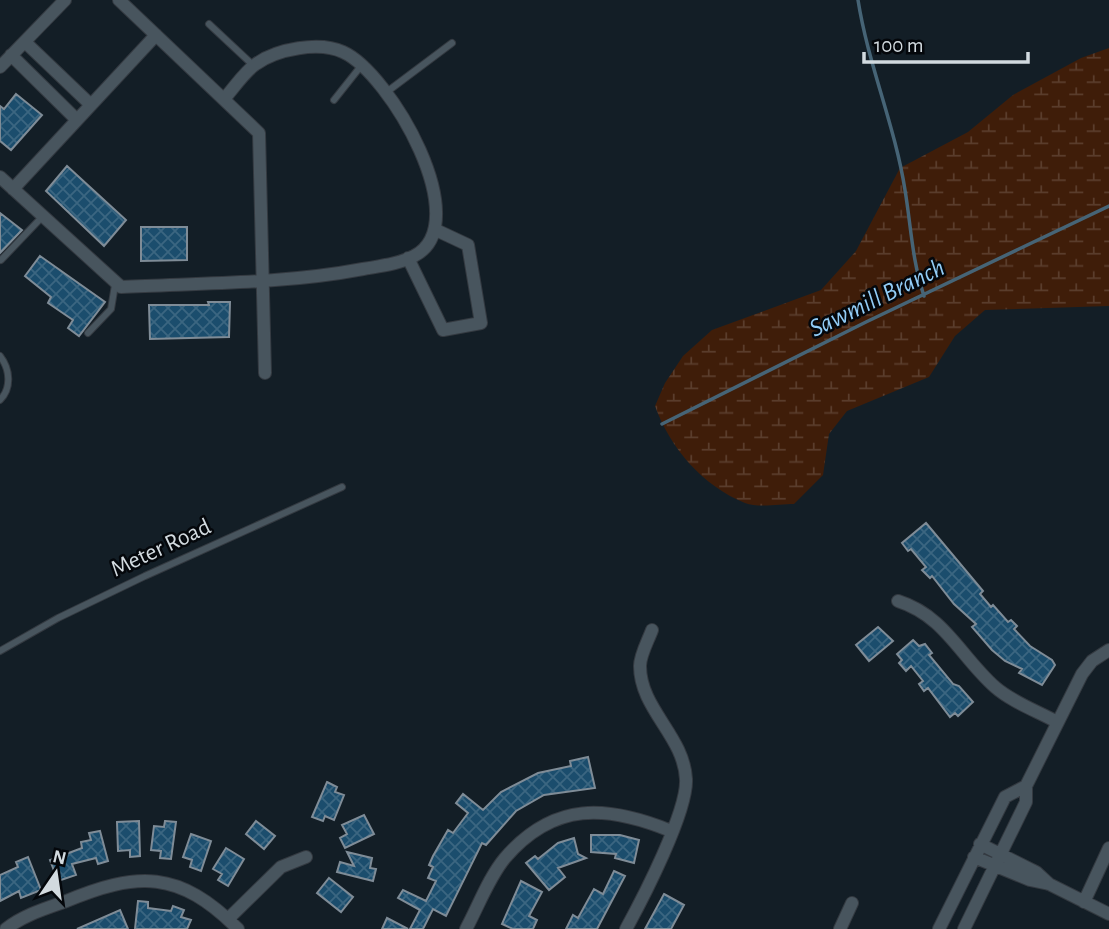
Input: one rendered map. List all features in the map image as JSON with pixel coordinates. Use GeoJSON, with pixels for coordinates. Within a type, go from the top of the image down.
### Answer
{"type":"FeatureCollection","features":[{"type":"Feature","properties":{"kind":"street"},"geometry":{"type":"LineString","coordinates":[[0,67],[65,0]]}},
{"type":"Feature","properties":{"kind":"street"},"geometry":{"type":"LineString","coordinates":[[119,0],[259,133],[265,373]]}},
{"type":"Feature","properties":{"kind":"street"},"geometry":{"type":"LineString","coordinates":[[13,189],[156,35]]}},
{"type":"Feature","properties":{"kind":"street"},"geometry":{"type":"LineString","coordinates":[[25,42],[91,105]]}},
{"type":"Feature","properties":{"kind":"street"},"geometry":{"type":"LineString","coordinates":[[0,177],[115,285],[323,277],[416,255],[436,230],[436,204],[415,135],[388,91],[343,52],[300,48],[277,53],[254,66],[224,99]]}},
{"type":"Feature","properties":{"kind":"street"},"geometry":{"type":"LineString","coordinates":[[11,55],[77,120]]}},
{"type":"Feature","properties":{"kind":"street"},"geometry":{"type":"LineString","coordinates":[[408,258],[443,330],[481,323],[468,245],[436,230]]}},
{"type":"Feature","properties":{"kind":"street"},"geometry":{"type":"LineString","coordinates":[[898,601],[918,608],[934,619],[999,691],[1057,722]]}},
{"type":"Feature","properties":{"kind":"street"},"geometry":{"type":"LineString","coordinates":[[626,929],[682,807],[686,779],[678,748],[642,691],[640,663],[652,630]]}},
{"type":"Feature","properties":{"kind":"street"},"geometry":{"type":"LineString","coordinates":[[964,929],[1026,802],[1026,786],[1057,722],[1082,674],[1092,661],[1109,650]]}},
{"type":"Feature","properties":{"kind":"street"},"geometry":{"type":"LineString","coordinates":[[939,929],[1005,797],[1026,786]]}},
{"type":"Feature","properties":{"kind":"street"},"geometry":{"type":"LineString","coordinates":[[466,929],[504,860],[530,833],[564,816],[600,810],[637,817],[671,831]]}},
{"type":"Feature","properties":{"kind":"street"},"geometry":{"type":"LineString","coordinates":[[980,844],[1036,872],[1049,884]]}},
{"type":"Feature","properties":{"kind":"street"},"geometry":{"type":"LineString","coordinates":[[1084,902],[1109,848]]}},
{"type":"Feature","properties":{"kind":"street"},"geometry":{"type":"LineString","coordinates":[[228,919],[281,867],[306,857]]}},
{"type":"Feature","properties":{"kind":"street"},"geometry":{"type":"LineString","coordinates":[[974,857],[994,867],[1049,884],[1109,914]]}},
{"type":"Feature","properties":{"kind":"street"},"geometry":{"type":"LineString","coordinates":[[6,929],[16,921],[83,894],[130,881],[176,885],[196,893],[238,929]]}},
{"type":"Feature","properties":{"kind":"street"},"geometry":{"type":"LineString","coordinates":[[840,929],[852,903]]}},
{"type":"Feature","properties":{"kind":"lane"},"geometry":{"type":"LineString","coordinates":[[209,24],[254,66]]}},
{"type":"Feature","properties":{"kind":"lane"},"geometry":{"type":"LineString","coordinates":[[388,91],[452,43]]}},
{"type":"Feature","properties":{"kind":"lane"},"geometry":{"type":"LineString","coordinates":[[334,100],[361,66]]}},
{"type":"Feature","properties":{"kind":"lane"},"geometry":{"type":"LineString","coordinates":[[1,260],[42,217]]}},
{"type":"Feature","properties":{"kind":"lane"},"geometry":{"type":"LineString","coordinates":[[88,333],[111,309],[115,285]]}},
{"type":"Feature","properties":{"kind":"lane"},"geometry":{"type":"LineString","coordinates":[[0,356],[9,374],[6,394],[0,400]]}},
{"type":"Feature","properties":{"kind":"lane","name":"Meter Road"},"geometry":{"type":"LineString","coordinates":[[0,651],[58,618],[145,576],[342,487]]}},
{"type":"Feature","properties":{"kind":"green space"},"geometry":{"type":"Polygon","coordinates":[[[1109,48],[1109,306],[985,310],[955,336],[929,377],[847,411],[829,434],[823,475],[794,504],[763,506],[745,503],[715,487],[702,476],[679,451],[661,422],[655,406],[665,383],[683,356],[712,330],[821,290],[856,251],[900,168],[968,132],[1013,95],[1081,58],[1109,48]]]}},
{"type":"Feature","properties":{"kind":"building"},"geometry":{"type":"Polygon","coordinates":[[[16,94],[42,115],[11,150],[0,141],[0,106],[4,109],[16,94]]]}},
{"type":"Feature","properties":{"kind":"building"},"geometry":{"type":"Polygon","coordinates":[[[67,166],[126,220],[104,246],[46,191],[67,166]]]}},
{"type":"Feature","properties":{"kind":"building"},"geometry":{"type":"Polygon","coordinates":[[[0,213],[22,230],[0,253],[0,213]]]}},
{"type":"Feature","properties":{"kind":"building"},"geometry":{"type":"Polygon","coordinates":[[[141,227],[187,227],[187,260],[141,261],[141,227]]]}},
{"type":"Feature","properties":{"kind":"building"},"geometry":{"type":"Polygon","coordinates":[[[40,256],[105,302],[79,336],[68,328],[73,320],[48,303],[51,297],[25,276],[40,256]]]}},
{"type":"Feature","properties":{"kind":"building"},"geometry":{"type":"Polygon","coordinates":[[[208,302],[230,302],[229,337],[150,339],[149,305],[209,305],[208,302]]]}},
{"type":"Feature","properties":{"kind":"building"},"geometry":{"type":"Polygon","coordinates":[[[926,523],[983,591],[980,594],[991,607],[993,605],[1008,622],[1011,620],[1017,626],[1014,629],[1030,646],[1052,660],[1055,665],[1042,685],[1019,673],[1022,669],[1005,661],[992,650],[972,627],[976,624],[954,604],[932,576],[930,578],[922,570],[926,567],[911,549],[908,551],[902,543],[926,523]]]}},
{"type":"Feature","properties":{"kind":"building"},"geometry":{"type":"Polygon","coordinates":[[[878,627],[893,641],[869,661],[856,645],[878,627]]]}},
{"type":"Feature","properties":{"kind":"building"},"geometry":{"type":"Polygon","coordinates":[[[913,640],[919,646],[925,644],[932,653],[929,655],[953,684],[959,686],[973,702],[958,716],[955,713],[950,717],[928,688],[924,691],[919,684],[923,681],[911,666],[906,671],[899,663],[902,660],[897,654],[913,640]]]}},
{"type":"Feature","properties":{"kind":"building"},"geometry":{"type":"Polygon","coordinates":[[[588,757],[595,788],[544,795],[516,811],[486,845],[482,843],[446,916],[433,909],[423,929],[410,929],[420,910],[398,898],[403,890],[426,901],[436,881],[428,878],[433,867],[429,865],[433,856],[448,830],[453,833],[468,813],[456,803],[463,794],[483,810],[501,792],[538,773],[571,766],[570,761],[588,757]]]}},
{"type":"Feature","properties":{"kind":"building"},"geometry":{"type":"Polygon","coordinates":[[[327,782],[337,787],[335,792],[344,795],[334,820],[325,816],[323,821],[312,817],[327,782]]]}},
{"type":"Feature","properties":{"kind":"building"},"geometry":{"type":"Polygon","coordinates":[[[364,815],[374,834],[345,848],[340,838],[347,834],[342,825],[364,815]]]}},
{"type":"Feature","properties":{"kind":"building"},"geometry":{"type":"Polygon","coordinates":[[[139,821],[140,856],[130,857],[130,850],[118,851],[117,822],[139,821]]]}},
{"type":"Feature","properties":{"kind":"building"},"geometry":{"type":"Polygon","coordinates":[[[165,821],[176,822],[171,859],[160,858],[161,851],[151,850],[154,826],[164,827],[165,821]]]}},
{"type":"Feature","properties":{"kind":"building"},"geometry":{"type":"Polygon","coordinates":[[[256,821],[275,836],[264,849],[246,834],[256,821]]]}},
{"type":"Feature","properties":{"kind":"building"},"geometry":{"type":"Polygon","coordinates":[[[100,831],[108,861],[98,864],[96,858],[72,864],[76,875],[58,881],[50,860],[82,848],[81,842],[91,840],[89,833],[100,831]]]}},
{"type":"Feature","properties":{"kind":"building"},"geometry":{"type":"Polygon","coordinates":[[[191,834],[211,841],[201,871],[190,867],[192,860],[183,857],[191,834]]]}},
{"type":"Feature","properties":{"kind":"building"},"geometry":{"type":"Polygon","coordinates":[[[591,835],[620,835],[639,840],[634,863],[615,858],[616,854],[591,852],[591,835]]]}},
{"type":"Feature","properties":{"kind":"building"},"geometry":{"type":"Polygon","coordinates":[[[574,838],[578,854],[586,858],[558,868],[565,877],[549,890],[526,863],[535,856],[538,859],[558,843],[574,838]]]}},
{"type":"Feature","properties":{"kind":"building"},"geometry":{"type":"Polygon","coordinates":[[[226,848],[244,859],[228,886],[218,880],[222,874],[213,869],[226,848]]]}},
{"type":"Feature","properties":{"kind":"building"},"geometry":{"type":"Polygon","coordinates":[[[347,852],[372,858],[370,868],[376,869],[373,881],[337,872],[340,862],[354,866],[347,852]]]}},
{"type":"Feature","properties":{"kind":"building"},"geometry":{"type":"Polygon","coordinates":[[[28,857],[41,890],[21,898],[19,891],[0,901],[0,875],[18,867],[16,862],[28,857]]]}},
{"type":"Feature","properties":{"kind":"building"},"geometry":{"type":"Polygon","coordinates":[[[614,871],[625,876],[597,929],[566,929],[573,915],[578,918],[594,889],[603,894],[614,871]]]}},
{"type":"Feature","properties":{"kind":"building"},"geometry":{"type":"Polygon","coordinates":[[[329,878],[353,897],[341,912],[317,893],[329,878]]]}},
{"type":"Feature","properties":{"kind":"building"},"geometry":{"type":"Polygon","coordinates":[[[521,881],[542,892],[529,916],[537,920],[533,929],[513,929],[502,924],[521,881]]]}},
{"type":"Feature","properties":{"kind":"building"},"geometry":{"type":"Polygon","coordinates":[[[664,894],[684,905],[671,929],[645,929],[664,894]]]}},
{"type":"Feature","properties":{"kind":"building"},"geometry":{"type":"Polygon","coordinates":[[[138,901],[148,902],[148,908],[171,911],[173,906],[184,910],[181,917],[191,920],[187,929],[135,929],[138,901]]]}},
{"type":"Feature","properties":{"kind":"building"},"geometry":{"type":"Polygon","coordinates":[[[120,910],[128,929],[77,929],[120,910]]]}},
{"type":"Feature","properties":{"kind":"building"},"geometry":{"type":"Polygon","coordinates":[[[387,918],[408,929],[382,929],[387,918]]]}},
{"type":"Feature","properties":{"kind":"waterway"},"geometry":{"type":"LineString","coordinates":[[858,0],[868,48],[901,166],[914,256],[924,296]]}},
{"type":"Feature","properties":{"kind":"waterway","name":"Sawmill Branch"},"geometry":{"type":"LineString","coordinates":[[662,424],[866,322],[1109,206]]}}]}
